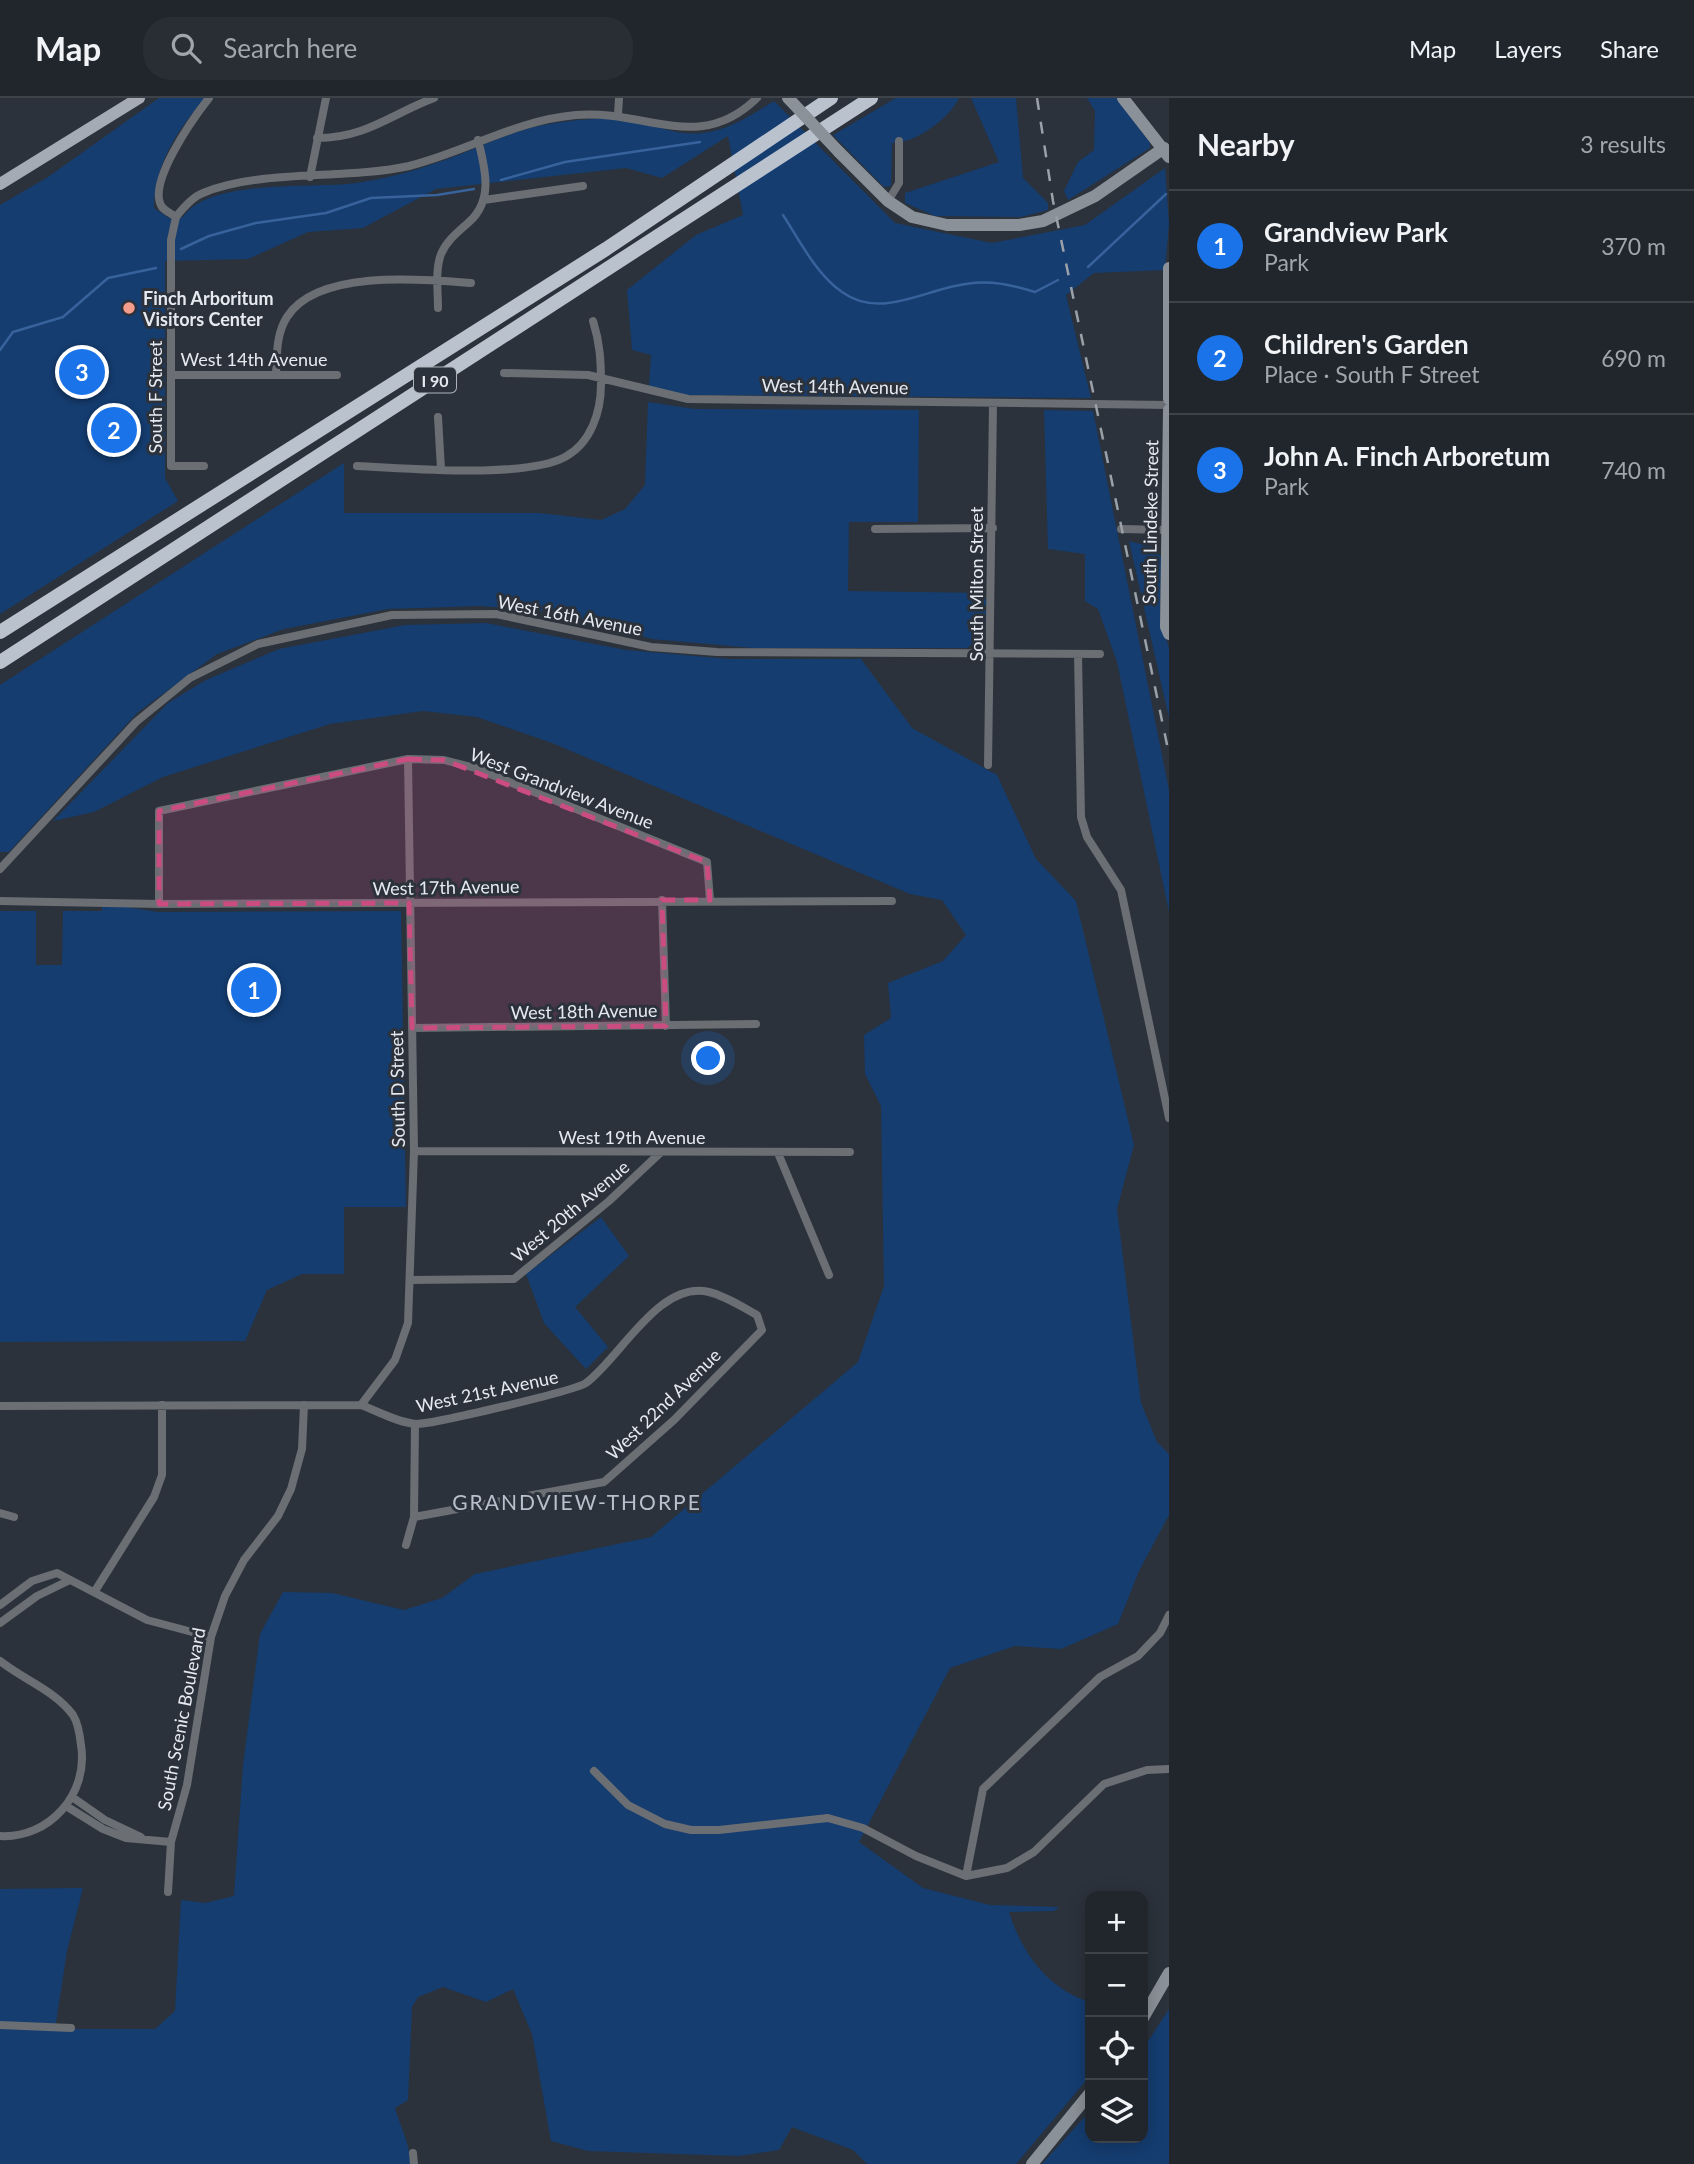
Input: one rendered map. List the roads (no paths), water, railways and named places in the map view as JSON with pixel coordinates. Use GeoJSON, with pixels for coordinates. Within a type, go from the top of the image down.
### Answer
{"type":"FeatureCollection","features":[{"type":"Feature","properties":{"kind":"highway","name":"I 90"},"geometry":{"type":"LineString","coordinates":[[0,632],[606,249],[831,98]]}},
{"type":"Feature","properties":{"kind":"highway","name":"I 90"},"geometry":{"type":"LineString","coordinates":[[0,662],[871,98]]}},
{"type":"Feature","properties":{"kind":"main road"},"geometry":{"type":"LineString","coordinates":[[0,184],[139,98]]}},
{"type":"Feature","properties":{"kind":"street"},"geometry":{"type":"LineString","coordinates":[[209,98],[163,172],[158,194],[162,207],[176,217],[203,193],[249,183],[384,171],[444,155],[478,140],[547,119],[618,114],[681,127],[723,124],[741,114],[757,98]]}},
{"type":"Feature","properties":{"kind":"street"},"geometry":{"type":"LineString","coordinates":[[310,177],[326,98]]}},
{"type":"Feature","properties":{"kind":"street"},"geometry":{"type":"LineString","coordinates":[[317,138],[333,138],[386,123],[434,98]]}},
{"type":"Feature","properties":{"kind":"street"},"geometry":{"type":"LineString","coordinates":[[618,114],[619,98]]}},
{"type":"Feature","properties":{"kind":"street"},"geometry":{"type":"LineString","coordinates":[[788,98],[888,201],[912,217],[936,224],[1035,223],[1095,196],[1167,150],[1123,98]]}},
{"type":"Feature","properties":{"kind":"street"},"geometry":{"type":"LineString","coordinates":[[438,308],[437,280],[441,255],[450,239],[474,217],[484,200],[486,176],[478,140]]}},
{"type":"Feature","properties":{"kind":"street"},"geometry":{"type":"LineString","coordinates":[[888,201],[899,183],[899,141]]}},
{"type":"Feature","properties":{"kind":"street"},"geometry":{"type":"LineString","coordinates":[[484,200],[583,186]]}},
{"type":"Feature","properties":{"kind":"street","name":"South F Street"},"geometry":{"type":"LineString","coordinates":[[176,217],[171,240],[171,466],[204,466]]}},
{"type":"Feature","properties":{"kind":"street"},"geometry":{"type":"LineString","coordinates":[[1169,268],[1169,399]]}},
{"type":"Feature","properties":{"kind":"street"},"geometry":{"type":"LineString","coordinates":[[276,375],[280,331],[300,302],[323,288],[351,283],[437,280],[471,283]]}},
{"type":"Feature","properties":{"kind":"street"},"geometry":{"type":"LineString","coordinates":[[357,466],[441,470],[536,468],[566,457],[589,436],[601,404],[601,345],[593,321]]}},
{"type":"Feature","properties":{"kind":"street","name":"West 14th Avenue"},"geometry":{"type":"LineString","coordinates":[[504,373],[588,375],[688,398],[1169,407]]}},
{"type":"Feature","properties":{"kind":"street","name":"West 14th Avenue"},"geometry":{"type":"LineString","coordinates":[[171,375],[337,375]]}},
{"type":"Feature","properties":{"kind":"street","name":"South Milton Street"},"geometry":{"type":"LineString","coordinates":[[988,765],[992,652],[993,404]]}},
{"type":"Feature","properties":{"kind":"street","name":"South Lindeke Street"},"geometry":{"type":"LineString","coordinates":[[1169,407],[1166,627],[1169,634]]}},
{"type":"Feature","properties":{"kind":"street"},"geometry":{"type":"LineString","coordinates":[[438,417],[441,470]]}},
{"type":"Feature","properties":{"kind":"street"},"geometry":{"type":"LineString","coordinates":[[875,529],[993,528]]}},
{"type":"Feature","properties":{"kind":"street"},"geometry":{"type":"LineString","coordinates":[[1121,529],[1168,530]]}},
{"type":"Feature","properties":{"kind":"street","name":"West 16th Avenue"},"geometry":{"type":"LineString","coordinates":[[0,869],[135,722],[190,678],[258,644],[392,615],[496,614],[651,647],[690,650],[765,654],[1100,654]]}},
{"type":"Feature","properties":{"kind":"street"},"geometry":{"type":"LineString","coordinates":[[1077,654],[1081,817],[1087,837],[1121,890],[1169,1118]]}},
{"type":"Feature","properties":{"kind":"street","name":"West Grandview Avenue"},"geometry":{"type":"LineString","coordinates":[[159,904],[159,811],[408,759],[444,760],[475,768],[707,862],[710,900]]}},
{"type":"Feature","properties":{"kind":"street","name":"South D Street"},"geometry":{"type":"LineString","coordinates":[[361,1405],[395,1360],[408,1323],[414,1151],[408,759]]}},
{"type":"Feature","properties":{"kind":"street"},"geometry":{"type":"LineString","coordinates":[[662,900],[666,1026]]}},
{"type":"Feature","properties":{"kind":"street","name":"West 17th Avenue"},"geometry":{"type":"LineString","coordinates":[[0,901],[409,904],[662,900],[892,901]]}},
{"type":"Feature","properties":{"kind":"street","name":"West 18th Avenue"},"geometry":{"type":"LineString","coordinates":[[412,1028],[756,1024]]}},
{"type":"Feature","properties":{"kind":"street","name":"West 19th Avenue"},"geometry":{"type":"LineString","coordinates":[[414,1151],[850,1152]]}},
{"type":"Feature","properties":{"kind":"street","name":"West 20th Avenue"},"geometry":{"type":"LineString","coordinates":[[410,1280],[514,1279],[609,1201],[660,1153]]}},
{"type":"Feature","properties":{"kind":"street"},"geometry":{"type":"LineString","coordinates":[[778,1153],[828,1276]]}},
{"type":"Feature","properties":{"kind":"street","name":"West 21st Avenue"},"geometry":{"type":"LineString","coordinates":[[0,1406],[361,1405],[415,1424],[562,1393],[585,1384],[666,1300],[688,1292],[706,1291],[720,1296],[757,1315],[762,1329]]}},
{"type":"Feature","properties":{"kind":"street","name":"West 22nd Avenue"},"geometry":{"type":"LineString","coordinates":[[414,1517],[604,1482],[674,1420],[762,1329]]}},
{"type":"Feature","properties":{"kind":"street"},"geometry":{"type":"LineString","coordinates":[[95,1591],[154,1497],[162,1475],[162,1405]]}},
{"type":"Feature","properties":{"kind":"street","name":"South Scenic Boulevard"},"geometry":{"type":"LineString","coordinates":[[167,1892],[171,1842],[187,1785],[211,1637],[225,1596],[244,1560],[278,1516],[291,1489],[302,1449],[304,1405]]}},
{"type":"Feature","properties":{"kind":"street"},"geometry":{"type":"LineString","coordinates":[[407,1545],[414,1517],[415,1424]]}},
{"type":"Feature","properties":{"kind":"street"},"geometry":{"type":"LineString","coordinates":[[0,1513],[13,1517]]}},
{"type":"Feature","properties":{"kind":"street"},"geometry":{"type":"LineString","coordinates":[[0,1605],[42,1576],[57,1573],[147,1620],[211,1637]]}},
{"type":"Feature","properties":{"kind":"street"},"geometry":{"type":"LineString","coordinates":[[0,1623],[37,1596],[70,1580]]}},
{"type":"Feature","properties":{"kind":"street"},"geometry":{"type":"LineString","coordinates":[[965,1876],[983,1789],[1100,1677],[1138,1656],[1160,1633],[1169,1615]]}},
{"type":"Feature","properties":{"kind":"street"},"geometry":{"type":"LineString","coordinates":[[0,1661],[17,1675],[53,1694],[75,1717],[83,1754],[80,1776],[66,1806],[32,1831],[0,1836]]}},
{"type":"Feature","properties":{"kind":"street"},"geometry":{"type":"LineString","coordinates":[[594,1771],[628,1805],[665,1824],[691,1830],[719,1830],[828,1818],[863,1828],[916,1856],[965,1876],[1007,1868],[1034,1852],[1104,1784],[1147,1770],[1169,1769]]}},
{"type":"Feature","properties":{"kind":"street"},"geometry":{"type":"LineString","coordinates":[[72,1797],[105,1820],[141,1837]]}},
{"type":"Feature","properties":{"kind":"street"},"geometry":{"type":"LineString","coordinates":[[66,1806],[103,1829],[126,1838],[141,1837],[171,1842]]}},
{"type":"Feature","properties":{"kind":"street"},"geometry":{"type":"LineString","coordinates":[[1144,2017],[1169,1973]]}},
{"type":"Feature","properties":{"kind":"street"},"geometry":{"type":"LineString","coordinates":[[0,2025],[71,2028]]}},
{"type":"Feature","properties":{"kind":"street"},"geometry":{"type":"LineString","coordinates":[[1032,2164],[1085,2099]]}},
{"type":"Feature","properties":{"kind":"street"},"geometry":{"type":"LineString","coordinates":[[413,2153],[414,2164]]}},
{"type":"Feature","properties":{"kind":"waterway"},"geometry":{"type":"LineString","coordinates":[[501,180],[565,162],[700,142]]}},
{"type":"Feature","properties":{"kind":"waterway"},"geometry":{"type":"LineString","coordinates":[[181,249],[209,236],[256,223],[326,213],[371,198],[437,195],[474,189]]}},
{"type":"Feature","properties":{"kind":"waterway"},"geometry":{"type":"LineString","coordinates":[[1088,267],[1166,194]]}},
{"type":"Feature","properties":{"kind":"waterway"},"geometry":{"type":"LineString","coordinates":[[783,215],[824,276],[842,292],[857,300],[888,303],[975,283],[1001,284],[1035,292],[1058,280]]}},
{"type":"Feature","properties":{"kind":"waterway"},"geometry":{"type":"LineString","coordinates":[[0,350],[13,332],[63,317],[108,278],[156,268]]}},
{"type":"Feature","properties":{"kind":"railway"},"geometry":{"type":"LineString","coordinates":[[1037,98],[1053,201],[1169,754]]}},
{"type":"Feature","properties":{"kind":"place","name":"Finch Arboritum Visitors Center"},"geometry":{"type":"Point","coordinates":[129,308]}},
{"type":"Feature","properties":{"kind":"place","name":"John A. Finch Arboretum"},"geometry":{"type":"Point","coordinates":[82,372]}},
{"type":"Feature","properties":{"kind":"place","name":"Children's Garden"},"geometry":{"type":"Point","coordinates":[114,430]}},
{"type":"Feature","properties":{"kind":"place","name":"Grandview Park"},"geometry":{"type":"Point","coordinates":[254,990]}},
{"type":"Feature","properties":{"kind":"district","name":"GRANDVIEW-THORPE"},"geometry":{"type":"Point","coordinates":[577,1501]}}]}
